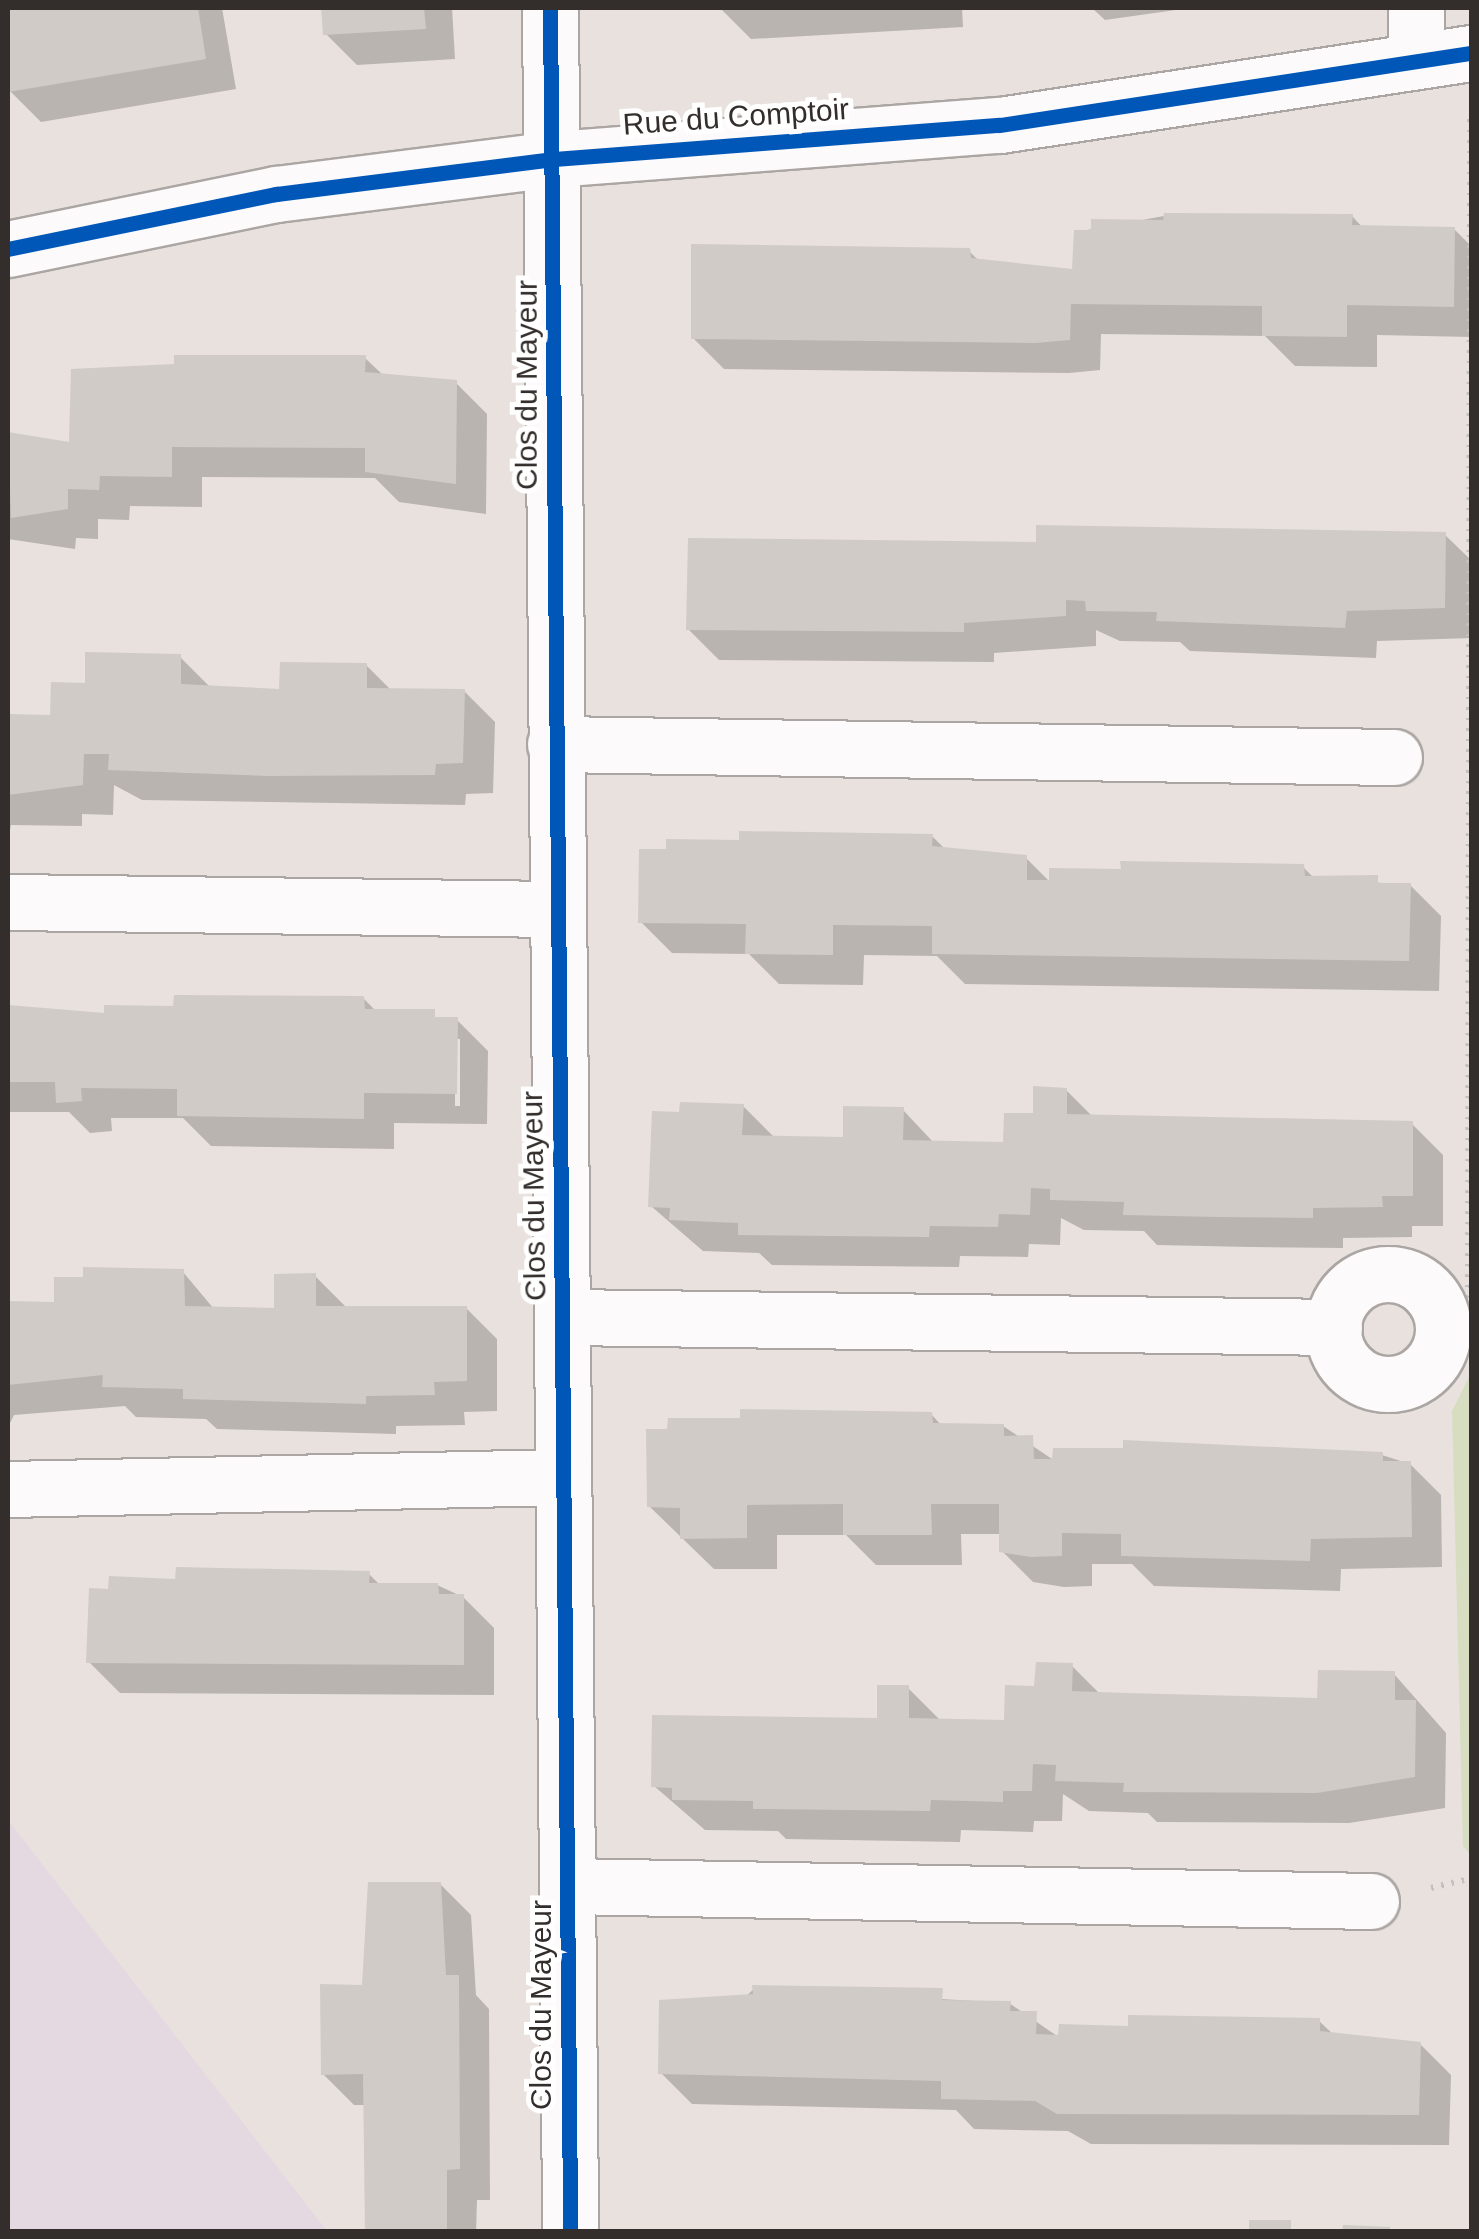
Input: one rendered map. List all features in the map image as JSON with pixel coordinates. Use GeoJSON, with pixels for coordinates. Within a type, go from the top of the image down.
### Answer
{"type":"FeatureCollection","features":[{"type":"Feature","properties":{"kind":"street","name":"Clos du Mayeur"},"geometry":{"type":"LineString","coordinates":[[550,8],[554,159],[555,909],[564,1317],[570,2232]]}},
{"type":"Feature","properties":{"kind":"street"},"geometry":{"type":"LineString","coordinates":[[1416,8],[1416,61]]}},
{"type":"Feature","properties":{"kind":"street","name":"Rue du Comptoir"},"geometry":{"type":"LineString","coordinates":[[8,249],[276,194],[554,159],[1000,125],[1471,53]]}},
{"type":"Feature","properties":{"kind":"street"},"geometry":{"type":"LineString","coordinates":[[555,744],[1394,756]]}},
{"type":"Feature","properties":{"kind":"street"},"geometry":{"type":"LineString","coordinates":[[8,902],[555,909]]}},
{"type":"Feature","properties":{"kind":"street"},"geometry":{"type":"LineString","coordinates":[[1376,1275],[1425,1289],[1461,1320],[1424,1372],[1388,1385],[1353,1372],[1334,1327],[1346,1292],[1376,1275]]}},
{"type":"Feature","properties":{"kind":"street","name":"Clos du Mayeur"},"geometry":{"type":"LineString","coordinates":[[564,1317],[1334,1327]]}},
{"type":"Feature","properties":{"kind":"street"},"geometry":{"type":"LineString","coordinates":[[8,1489],[564,1477]]}},
{"type":"Feature","properties":{"kind":"street","name":"Clos du Mayeur"},"geometry":{"type":"LineString","coordinates":[[568,1886],[1371,1902]]}},
{"type":"Feature","properties":{"kind":"path"},"geometry":{"type":"LineString","coordinates":[[1461,1320],[1471,53]]}},
{"type":"Feature","properties":{"kind":"shaded area"},"geometry":{"type":"Polygon","coordinates":[[[8,1820],[327,2231],[8,2231],[8,1820]]]}},
{"type":"Feature","properties":{"kind":"green space"},"geometry":{"type":"Polygon","coordinates":[[[1471,1373],[1471,1855],[1463,1846],[1452,1411],[1471,1373]]]}},
{"type":"Feature","properties":{"kind":"building"},"geometry":{"type":"Polygon","coordinates":[[[8,8],[198,8],[206,59],[8,92],[8,8]]]}},
{"type":"Feature","properties":{"kind":"building"},"geometry":{"type":"Polygon","coordinates":[[[321,8],[424,8],[426,29],[323,35],[321,8]]]}},
{"type":"Feature","properties":{"kind":"building"},"geometry":{"type":"Polygon","coordinates":[[[1164,213],[1353,214],[1352,225],[1455,227],[1454,307],[1347,305],[1347,337],[1262,336],[1262,306],[1071,304],[1070,340],[1036,343],[691,339],[691,244],[970,248],[971,258],[1072,269],[1074,230],[1091,230],[1091,219],[1163,220],[1164,213]]]}},
{"type":"Feature","properties":{"kind":"building"},"geometry":{"type":"Polygon","coordinates":[[[174,355],[366,355],[365,372],[457,380],[456,484],[365,472],[365,448],[172,447],[172,477],[100,476],[99,490],[68,489],[68,509],[11,518],[8,432],[69,442],[71,369],[174,364],[174,355]]]}},
{"type":"Feature","properties":{"kind":"building"},"geometry":{"type":"Polygon","coordinates":[[[1036,525],[1446,532],[1445,608],[1347,611],[1345,628],[1156,621],[1157,612],[1086,611],[1085,601],[1066,600],[1066,616],[964,623],[964,632],[686,630],[688,538],[1036,542],[1036,525]]]}},
{"type":"Feature","properties":{"kind":"building"},"geometry":{"type":"Polygon","coordinates":[[[85,652],[181,654],[181,684],[279,689],[280,662],[367,663],[367,688],[465,689],[463,763],[436,764],[435,775],[268,776],[108,770],[109,754],[84,754],[83,785],[8,795],[8,714],[50,715],[51,682],[85,683],[85,652]]]}},
{"type":"Feature","properties":{"kind":"building"},"geometry":{"type":"Polygon","coordinates":[[[739,831],[933,834],[932,846],[1027,855],[1027,880],[1049,880],[1049,868],[1121,869],[1120,861],[1304,864],[1305,876],[1378,875],[1378,883],[1411,883],[1409,961],[932,954],[932,926],[833,925],[833,955],[745,954],[746,924],[638,923],[639,849],[666,849],[666,839],[739,840],[739,831]]]}},
{"type":"Feature","properties":{"kind":"building"},"geometry":{"type":"Polygon","coordinates":[[[174,995],[364,996],[365,1009],[435,1009],[435,1017],[458,1017],[457,1094],[364,1093],[364,1119],[177,1116],[177,1089],[81,1088],[82,1101],[56,1103],[55,1082],[8,1082],[8,1005],[104,1013],[104,1005],[173,1006],[174,995]]]}},
{"type":"Feature","properties":{"kind":"building"},"geometry":{"type":"Polygon","coordinates":[[[1033,1086],[1067,1088],[1067,1114],[1413,1121],[1413,1196],[1382,1196],[1383,1207],[1313,1208],[1313,1218],[1217,1217],[1123,1215],[1124,1202],[1050,1200],[1050,1189],[1031,1188],[1030,1215],[999,1214],[998,1227],[930,1226],[929,1237],[738,1235],[738,1223],[669,1220],[670,1208],[648,1207],[652,1111],[679,1112],[680,1102],[744,1104],[742,1135],[843,1137],[843,1106],[904,1107],[903,1140],[1003,1142],[1004,1113],[1033,1113],[1033,1086]]]}},
{"type":"Feature","properties":{"kind":"building"},"geometry":{"type":"Polygon","coordinates":[[[83,1267],[184,1269],[185,1306],[274,1308],[274,1274],[316,1273],[316,1306],[467,1306],[467,1381],[434,1382],[435,1395],[366,1396],[366,1404],[183,1399],[183,1389],[102,1387],[103,1375],[8,1385],[8,1301],[54,1302],[54,1277],[83,1277],[83,1267]]]}},
{"type":"Feature","properties":{"kind":"building"},"geometry":{"type":"Polygon","coordinates":[[[740,1409],[932,1412],[933,1423],[1004,1424],[1004,1436],[1033,1435],[1034,1459],[1052,1459],[1053,1448],[1123,1448],[1123,1440],[1383,1452],[1383,1461],[1411,1461],[1412,1537],[1311,1539],[1310,1561],[1121,1556],[1121,1534],[1062,1533],[1062,1556],[1031,1557],[999,1552],[999,1504],[931,1504],[932,1535],[843,1535],[843,1504],[747,1505],[747,1538],[680,1539],[680,1508],[647,1507],[646,1429],[667,1429],[668,1418],[740,1418],[740,1409]]]}},
{"type":"Feature","properties":{"kind":"building"},"geometry":{"type":"Polygon","coordinates":[[[176,1567],[370,1571],[369,1583],[438,1583],[439,1594],[464,1594],[464,1665],[86,1663],[89,1588],[108,1589],[109,1576],[175,1579],[176,1567]]]}},
{"type":"Feature","properties":{"kind":"building"},"geometry":{"type":"Polygon","coordinates":[[[1036,1662],[1073,1663],[1072,1691],[1317,1698],[1318,1670],[1395,1671],[1395,1700],[1416,1700],[1415,1777],[1317,1793],[1123,1792],[1124,1783],[1055,1781],[1056,1765],[1033,1764],[1032,1791],[1003,1791],[1003,1802],[931,1800],[930,1811],[753,1809],[753,1801],[672,1800],[672,1788],[651,1787],[652,1715],[877,1718],[877,1685],[909,1685],[909,1718],[1004,1720],[1005,1685],[1034,1686],[1036,1662]]]}},
{"type":"Feature","properties":{"kind":"building"},"geometry":{"type":"Polygon","coordinates":[[[368,1882],[441,1882],[446,1975],[459,1975],[460,2169],[447,2170],[447,2232],[365,2232],[363,2074],[321,2075],[320,1984],[362,1985],[368,1882]]]}},
{"type":"Feature","properties":{"kind":"building"},"geometry":{"type":"Polygon","coordinates":[[[752,1985],[943,1988],[942,2000],[1011,2001],[1010,2011],[1037,2011],[1036,2034],[1058,2035],[1059,2024],[1128,2026],[1128,2015],[1320,2018],[1320,2031],[1421,2042],[1419,2115],[1057,2114],[1035,2101],[941,2099],[941,2081],[658,2074],[659,2000],[753,1994],[752,1985]]]}},
{"type":"Feature","properties":{"kind":"building"},"geometry":{"type":"Polygon","coordinates":[[[1249,2220],[1291,2220],[1291,2232],[1249,2232],[1249,2220]]]}},
{"type":"Feature","properties":{"kind":"building"},"geometry":{"type":"Polygon","coordinates":[[[1343,2225],[1390,2227],[1389,2232],[1342,2232],[1343,2225]]]}},
{"type":"Feature","properties":{"kind":"cycle path"},"geometry":{"type":"LineString","coordinates":[[550,8],[570,2232]]}},
{"type":"Feature","properties":{"kind":"cycle path"},"geometry":{"type":"LineString","coordinates":[[8,249],[276,194],[554,159],[1000,125],[1472,53]]}}]}
